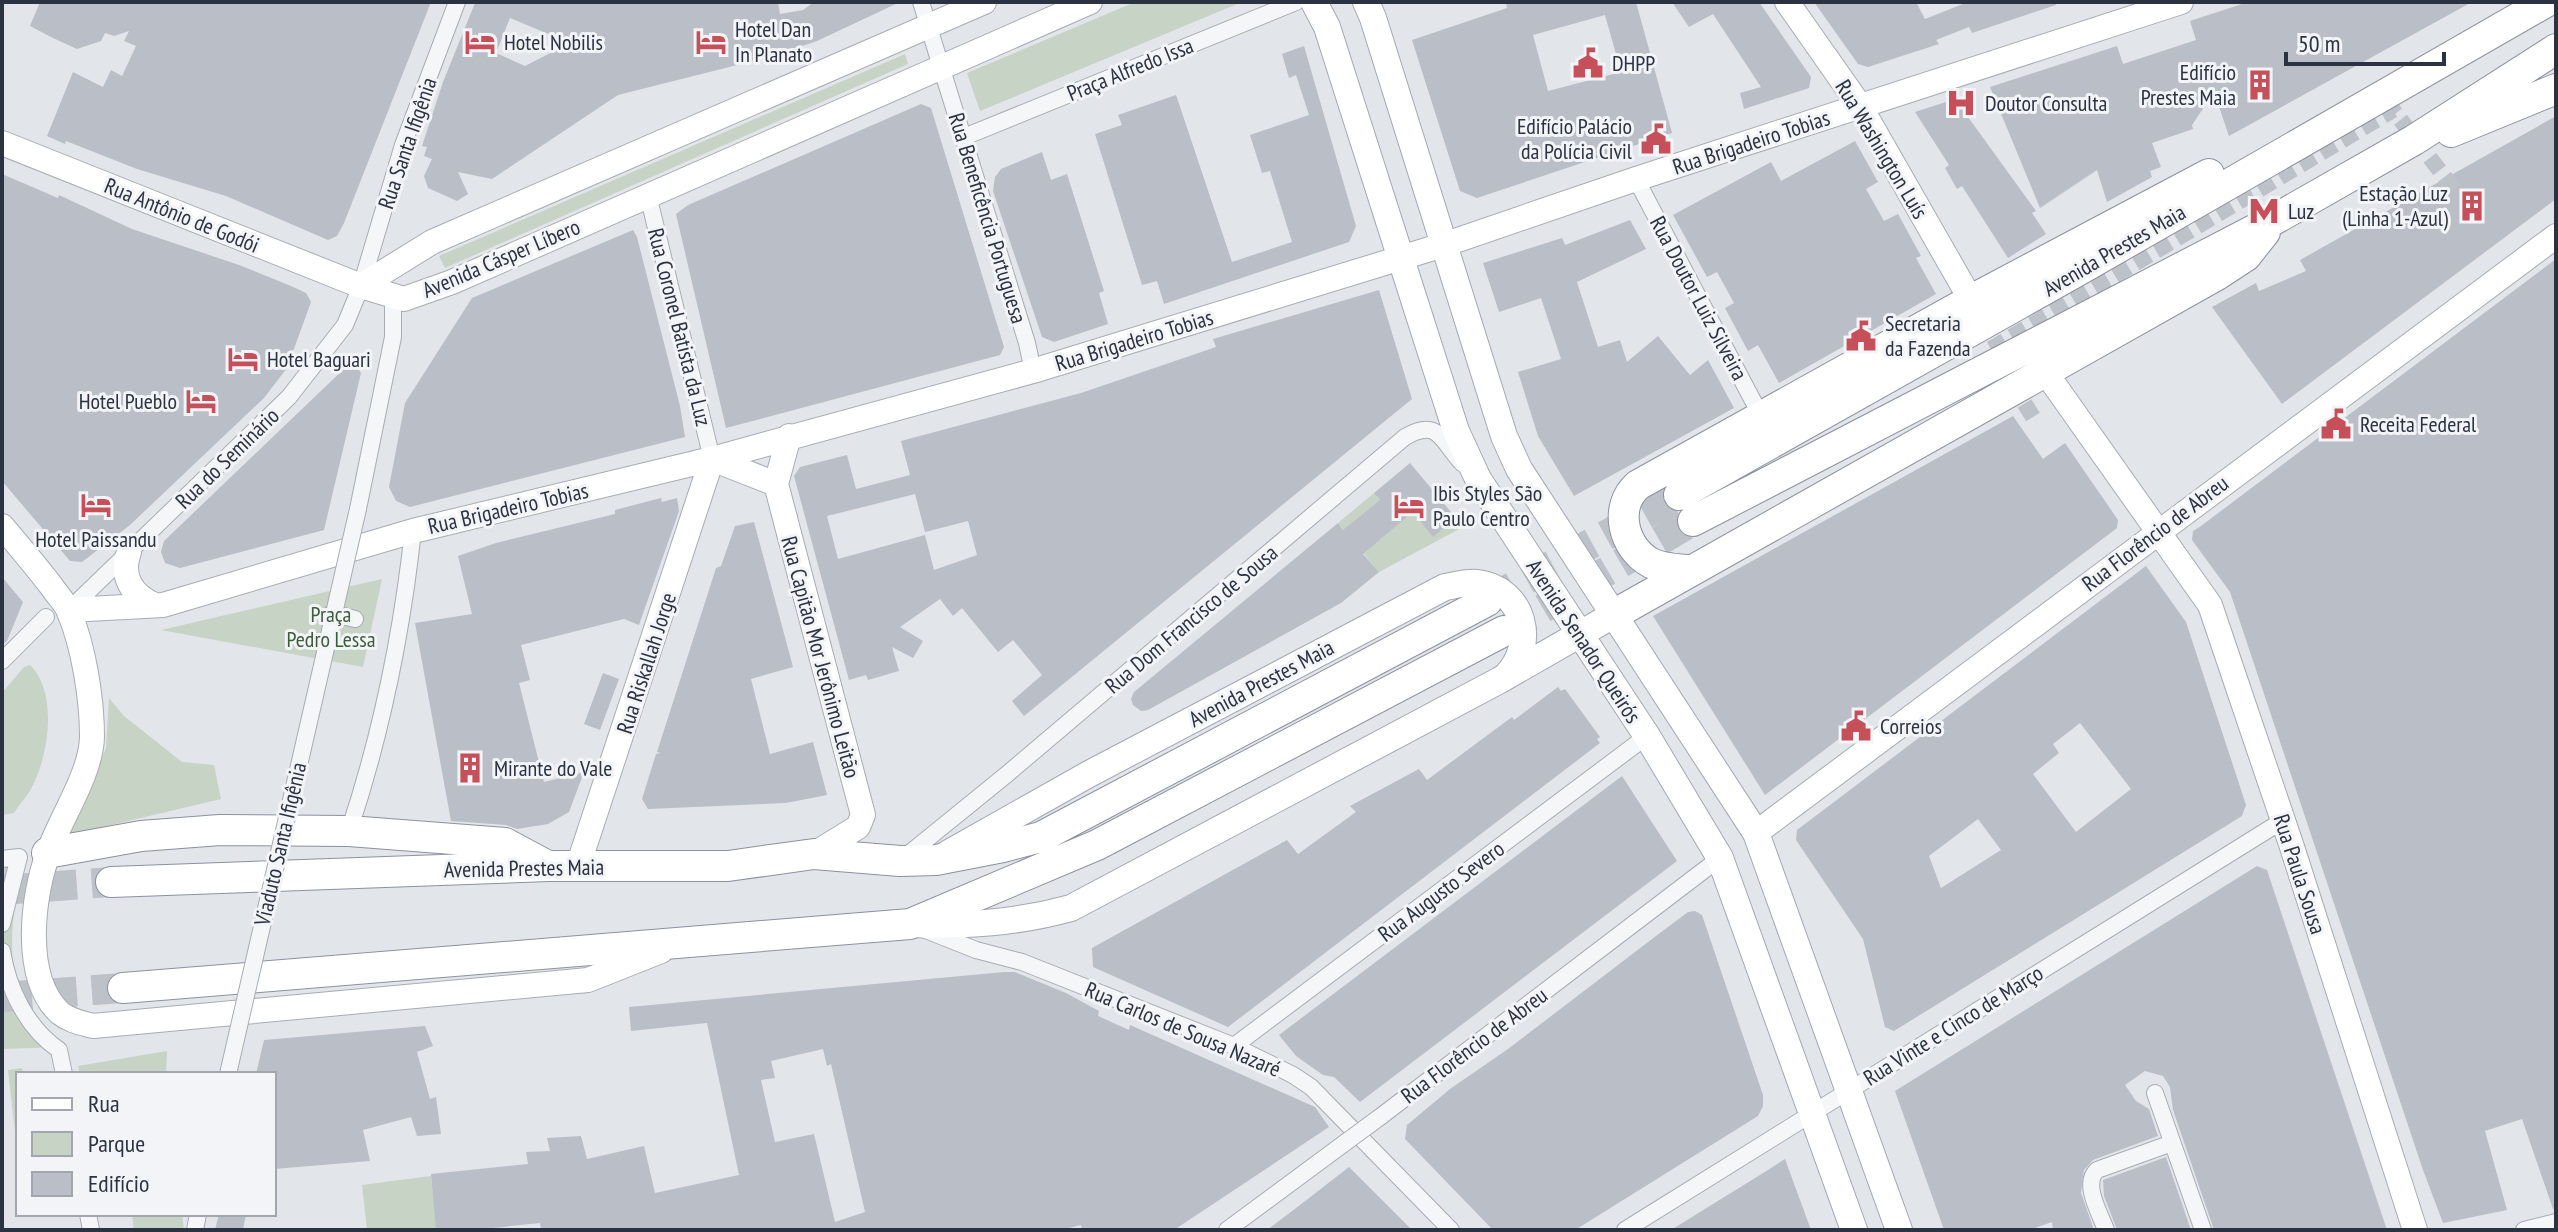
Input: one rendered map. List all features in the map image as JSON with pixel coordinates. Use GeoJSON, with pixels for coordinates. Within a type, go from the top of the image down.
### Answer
{"type":"FeatureCollection","features":[{"type":"Feature","properties":{"kind":"highway","name":"Avenida Prestes Maia"},"geometry":{"type":"LineString","coordinates":[[2546,2],[2301,143],[1686,508],[2277,218],[2414,140],[2556,49]]}},
{"type":"Feature","properties":{"kind":"highway"},"geometry":{"type":"LineString","coordinates":[[2414,140],[2462,129],[2556,89]]}},
{"type":"Feature","properties":{"kind":"highway"},"geometry":{"type":"LineString","coordinates":[[1689,570],[1656,565],[1636,551],[1627,536],[1624,520],[1628,496],[1638,485],[2197,179],[2246,158],[2301,143]]}},
{"type":"Feature","properties":{"kind":"highway"},"geometry":{"type":"LineString","coordinates":[[1615,614],[2046,373],[2246,256],[2277,218]]}},
{"type":"Feature","properties":{"kind":"highway","name":"Avenida Prestes Maia"},"geometry":{"type":"LineString","coordinates":[[111,882],[548,866],[728,866],[814,854],[900,861],[936,860],[1003,847],[1041,837],[1487,601]]}},
{"type":"Feature","properties":{"kind":"highway","name":"Avenida Prestes Maia"},"geometry":{"type":"LineString","coordinates":[[123,988],[910,924],[1097,845],[1504,631]]}},
{"type":"Feature","properties":{"kind":"highway"},"geometry":{"type":"LineString","coordinates":[[23,856],[141,836],[220,830],[349,831],[505,843],[548,866]]}},
{"type":"Feature","properties":{"kind":"main road","name":"Avenida Senador Queirós"},"geometry":{"type":"LineString","coordinates":[[1314,2],[1327,27],[1444,397],[1478,479],[1647,736],[1720,858],[1854,1230]]}},
{"type":"Feature","properties":{"kind":"main road","name":"Avenida Senador Queirós"},"geometry":{"type":"LineString","coordinates":[[1368,4],[1509,447],[1519,469],[1756,833],[1899,1230]]}},
{"type":"Feature","properties":{"kind":"main road","name":"Avenida Prestes Maia"},"geometry":{"type":"LineString","coordinates":[[936,860],[1089,774],[1445,587],[1468,583],[1488,585],[1505,595],[1518,610],[1524,629],[1523,649],[1514,667],[1500,680]]}},
{"type":"Feature","properties":{"kind":"main road","name":"Avenida Prestes Maia"},"geometry":{"type":"LineString","coordinates":[[910,924],[970,926],[1035,918],[1071,908],[1500,680],[1615,614]]}},
{"type":"Feature","properties":{"kind":"street","name":"Rua Santa Ifigênia"},"geometry":{"type":"LineString","coordinates":[[361,286],[403,145],[457,2]]}},
{"type":"Feature","properties":{"kind":"street","name":"Rua Beneficência Portuguesa"},"geometry":{"type":"LineString","coordinates":[[921,2],[1033,371]]}},
{"type":"Feature","properties":{"kind":"street","name":"Avenida Cásper Líbero"},"geometry":{"type":"LineString","coordinates":[[361,286],[432,242],[984,2]]}},
{"type":"Feature","properties":{"kind":"street","name":"Avenida Cásper Líbero"},"geometry":{"type":"LineString","coordinates":[[361,286],[404,299],[452,282],[1090,2]]}},
{"type":"Feature","properties":{"kind":"street","name":"Praça Alfredo Issa"},"geometry":{"type":"LineString","coordinates":[[964,137],[1296,2]]}},
{"type":"Feature","properties":{"kind":"street","name":"Rua Washington Luís"},"geometry":{"type":"LineString","coordinates":[[1787,2],[1860,106],[1971,300]]}},
{"type":"Feature","properties":{"kind":"street","name":"Rua Brigadeiro Tobias"},"geometry":{"type":"LineString","coordinates":[[58,614],[155,605],[413,531],[712,459],[1033,371],[1400,259],[2181,2]]}},
{"type":"Feature","properties":{"kind":"street","name":"Rua Antônio de Godói"},"geometry":{"type":"LineString","coordinates":[[2,143],[361,286]]}},
{"type":"Feature","properties":{"kind":"street","name":"Rua Doutor Luiz Silveira"},"geometry":{"type":"LineString","coordinates":[[1636,179],[1761,416]]}},
{"type":"Feature","properties":{"kind":"street","name":"Rua Coronel Batista da Luz"},"geometry":{"type":"LineString","coordinates":[[648,195],[712,459]]}},
{"type":"Feature","properties":{"kind":"street","name":"Rua Florêncio de Abreu"},"geometry":{"type":"LineString","coordinates":[[1756,833],[2556,236]]}},
{"type":"Feature","properties":{"kind":"street","name":"Rua do Seminário"},"geometry":{"type":"LineString","coordinates":[[2,661],[129,552],[289,397],[345,325],[361,286]]}},
{"type":"Feature","properties":{"kind":"street","name":"Viaduto Santa Ifigênia"},"geometry":{"type":"LineString","coordinates":[[228,1072],[358,509],[393,337],[393,297]]}},
{"type":"Feature","properties":{"kind":"street"},"geometry":{"type":"LineString","coordinates":[[2046,373],[2158,531]]}},
{"type":"Feature","properties":{"kind":"street","name":"Rua Dom Francisco de Sousa"},"geometry":{"type":"LineString","coordinates":[[900,861],[1405,437],[1428,428],[1435,431],[1478,479]]}},
{"type":"Feature","properties":{"kind":"street","name":"Rua Capitão Mor Jerônimo Leitão"},"geometry":{"type":"LineString","coordinates":[[789,436],[776,484],[863,815],[858,827],[814,854]]}},
{"type":"Feature","properties":{"kind":"street"},"geometry":{"type":"LineString","coordinates":[[712,459],[776,484]]}},
{"type":"Feature","properties":{"kind":"street","name":"Rua Riskallah Jorge"},"geometry":{"type":"LineString","coordinates":[[578,866],[712,459]]}},
{"type":"Feature","properties":{"kind":"street"},"geometry":{"type":"LineString","coordinates":[[2,526],[58,614],[91,701],[92,742],[82,777],[23,856],[2,924]]}},
{"type":"Feature","properties":{"kind":"street"},"geometry":{"type":"LineString","coordinates":[[349,831],[378,733],[402,610],[413,531]]}},
{"type":"Feature","properties":{"kind":"street","name":"Rua Paula Sousa"},"geometry":{"type":"LineString","coordinates":[[2158,531],[2210,605],[2415,1230]]}},
{"type":"Feature","properties":{"kind":"street"},"geometry":{"type":"LineString","coordinates":[[129,552],[124,571],[127,578],[138,596],[155,605]]}},
{"type":"Feature","properties":{"kind":"street"},"geometry":{"type":"LineString","coordinates":[[332,613],[355,619]]}},
{"type":"Feature","properties":{"kind":"street","name":"Rua Augusto Severo"},"geometry":{"type":"LineString","coordinates":[[1234,1046],[1647,736]]}},
{"type":"Feature","properties":{"kind":"street","name":"Rua Vinte e Cinco de Março"},"geometry":{"type":"LineString","coordinates":[[1625,1230],[2282,821]]}},
{"type":"Feature","properties":{"kind":"street","name":"Avenida Prestes Maia"},"geometry":{"type":"LineString","coordinates":[[23,856],[35,920],[35,956],[44,992],[62,1015],[93,1026],[588,980],[683,942]]}},
{"type":"Feature","properties":{"kind":"street","name":"Rua Florêncio de Abreu"},"geometry":{"type":"LineString","coordinates":[[1227,1230],[1720,858]]}},
{"type":"Feature","properties":{"kind":"street","name":"Rua Carlos de Sousa Nazaré"},"geometry":{"type":"LineString","coordinates":[[910,924],[976,950],[1022,962],[1234,1046],[1293,1075],[1311,1087],[1451,1230]]}},
{"type":"Feature","properties":{"kind":"street"},"geometry":{"type":"LineString","coordinates":[[2,955],[20,1005],[41,1037],[59,1050],[64,1072]]}},
{"type":"Feature","properties":{"kind":"street"},"geometry":{"type":"LineString","coordinates":[[2155,1093],[2203,1230]]}},
{"type":"Feature","properties":{"kind":"street"},"geometry":{"type":"LineString","coordinates":[[2106,1230],[2090,1184],[2091,1175],[2097,1170],[2172,1143]]}},
{"type":"Feature","properties":{"kind":"street"},"geometry":{"type":"LineString","coordinates":[[2524,1230],[2556,1222]]}},
{"type":"Feature","properties":{"kind":"green space"},"geometry":{"type":"Polygon","coordinates":[[[1135,2],[1242,2],[980,111],[967,73],[1135,2]]]}},
{"type":"Feature","properties":{"kind":"green space"},"geometry":{"type":"Polygon","coordinates":[[[905,54],[908,64],[445,268],[439,256],[905,54]]]}},
{"type":"Feature","properties":{"kind":"green space"},"geometry":{"type":"Polygon","coordinates":[[[1374,493],[1380,500],[1357,519],[1376,543],[1413,512],[1433,536],[1456,518],[1463,527],[1379,572],[1338,523],[1374,493]]]}},
{"type":"Feature","properties":{"kind":"green space","name":"Praça Pedro Lessa"},"geometry":{"type":"Polygon","coordinates":[[[382,579],[363,667],[161,630],[382,579]]]}},
{"type":"Feature","properties":{"kind":"green space"},"geometry":{"type":"Polygon","coordinates":[[[30,665],[45,691],[48,724],[43,758],[30,790],[14,813],[2,815],[2,693],[24,667],[30,665]]]}},
{"type":"Feature","properties":{"kind":"green space"},"geometry":{"type":"Polygon","coordinates":[[[109,698],[124,716],[182,762],[214,765],[221,799],[69,835],[106,748],[109,698]]]}},
{"type":"Feature","properties":{"kind":"green space"},"geometry":{"type":"Polygon","coordinates":[[[24,859],[12,929],[13,965],[22,999],[61,1047],[2,1049],[2,862],[24,859]]]}},
{"type":"Feature","properties":{"kind":"green space"},"geometry":{"type":"Polygon","coordinates":[[[167,1051],[166,1072],[80,1072],[78,1066],[167,1051]]]}},
{"type":"Feature","properties":{"kind":"green space"},"geometry":{"type":"Polygon","coordinates":[[[22,1068],[23,1072],[16,1072],[16,1140],[8,1070],[22,1068]]]}},
{"type":"Feature","properties":{"kind":"green space"},"geometry":{"type":"Polygon","coordinates":[[[431,1176],[437,1230],[367,1230],[362,1185],[431,1176]]]}},
{"type":"Feature","properties":{"kind":"green space"},"geometry":{"type":"Polygon","coordinates":[[[132,1216],[182,1216],[184,1230],[134,1230],[132,1216]]]}},
{"type":"Feature","properties":{"kind":"building"},"geometry":{"type":"Polygon","coordinates":[[[40,2],[431,2],[344,223],[337,236],[328,240],[226,196],[137,169],[47,136],[73,72],[103,87],[111,70],[122,76],[136,46],[124,41],[129,31],[114,36],[105,33],[101,41],[77,49],[53,38],[30,26],[40,2]]]}},
{"type":"Feature","properties":{"kind":"building"},"geometry":{"type":"Polygon","coordinates":[[[778,2],[780,14],[803,10],[814,2],[900,2],[817,41],[773,56],[618,95],[492,179],[458,172],[468,194],[457,201],[428,188],[424,176],[432,159],[424,156],[427,147],[422,146],[443,82],[475,3],[778,2]],[[510,18],[496,53],[525,66],[570,43],[510,18]]]}},
{"type":"Feature","properties":{"kind":"building"},"geometry":{"type":"Polygon","coordinates":[[[1506,2],[1636,2],[1672,133],[1477,198],[1460,191],[1412,40],[1507,8],[1506,2]],[[1605,15],[1533,35],[1548,91],[1621,72],[1605,15]]]}},
{"type":"Feature","properties":{"kind":"building"},"geometry":{"type":"Polygon","coordinates":[[[1672,2],[1759,2],[1811,77],[1809,88],[1744,109],[1740,93],[1761,87],[1713,14],[1689,27],[1672,2]]]}},
{"type":"Feature","properties":{"kind":"building"},"geometry":{"type":"Polygon","coordinates":[[[1814,2],[1916,2],[1925,19],[1968,2],[2056,2],[2056,5],[1972,33],[1969,27],[1936,40],[1939,44],[1868,67],[1858,64],[1814,2]]]}},
{"type":"Feature","properties":{"kind":"building"},"geometry":{"type":"Polygon","coordinates":[[[2248,2],[2472,2],[2229,136],[2214,92],[2192,125],[2193,129],[2152,143],[2161,167],[2150,171],[2152,177],[2107,202],[2097,170],[2040,208],[1990,87],[2117,46],[2123,64],[2196,40],[2190,21],[2248,2]]]}},
{"type":"Feature","properties":{"kind":"building"},"geometry":{"type":"Polygon","coordinates":[[[1304,46],[1356,226],[1349,242],[1164,304],[1157,281],[1142,285],[1095,134],[1122,125],[1118,115],[1176,95],[1232,262],[1292,242],[1270,171],[1262,173],[1250,135],[1309,115],[1296,75],[1289,78],[1282,54],[1304,46]]]}},
{"type":"Feature","properties":{"kind":"building"},"geometry":{"type":"Polygon","coordinates":[[[1955,99],[2036,211],[2032,213],[2046,234],[2008,258],[1962,186],[1957,189],[1945,168],[1949,165],[1915,112],[1955,99]]]}},
{"type":"Feature","properties":{"kind":"building"},"geometry":{"type":"Polygon","coordinates":[[[921,104],[931,108],[1004,347],[1000,355],[726,428],[676,214],[688,205],[921,104]]]}},
{"type":"Feature","properties":{"kind":"building"},"geometry":{"type":"Polygon","coordinates":[[[2556,116],[2556,199],[2282,404],[2212,307],[2256,283],[2259,291],[2306,271],[2300,260],[2556,116]]]}},
{"type":"Feature","properties":{"kind":"building"},"geometry":{"type":"Polygon","coordinates":[[[1855,141],[1878,182],[1866,189],[1884,221],[1898,214],[1921,256],[1916,258],[1936,294],[1779,383],[1758,345],[1748,351],[1725,308],[1734,303],[1717,272],[1707,277],[1673,215],[1771,162],[1781,181],[1855,141]]]}},
{"type":"Feature","properties":{"kind":"building"},"geometry":{"type":"Polygon","coordinates":[[[1042,152],[1051,180],[1067,174],[1104,291],[1099,293],[1108,324],[1054,342],[1042,337],[993,191],[995,177],[1001,169],[1042,152]]]}},
{"type":"Feature","properties":{"kind":"building"},"geometry":{"type":"Polygon","coordinates":[[[2,174],[58,198],[59,195],[132,229],[291,286],[306,293],[311,302],[287,368],[264,398],[130,525],[82,562],[70,561],[2,481],[2,174]]]}},
{"type":"Feature","properties":{"kind":"building"},"geometry":{"type":"Polygon","coordinates":[[[1630,220],[1646,249],[1577,282],[1598,347],[1620,340],[1627,362],[1658,336],[1690,375],[1708,360],[1734,408],[1574,496],[1538,436],[1518,372],[1561,359],[1541,298],[1499,312],[1483,263],[1562,238],[1565,245],[1630,220]]]}},
{"type":"Feature","properties":{"kind":"building"},"geometry":{"type":"Polygon","coordinates":[[[633,230],[680,406],[685,437],[410,507],[396,501],[389,487],[405,403],[472,298],[633,230]]]}},
{"type":"Feature","properties":{"kind":"building"},"geometry":{"type":"Polygon","coordinates":[[[2556,259],[2556,1209],[2553,1209],[2522,1119],[2485,1131],[2507,1210],[2443,1223],[2230,592],[2192,540],[2193,531],[2556,259]]]}},
{"type":"Feature","properties":{"kind":"building"},"geometry":{"type":"Polygon","coordinates":[[[1379,290],[1412,399],[1024,716],[1012,701],[1042,675],[1013,640],[998,652],[962,608],[953,616],[940,599],[900,627],[923,641],[913,658],[892,647],[899,671],[868,680],[866,675],[849,680],[794,476],[800,467],[847,455],[856,489],[910,475],[901,441],[1081,393],[1216,347],[1213,339],[1379,290]],[[915,494],[827,516],[838,559],[925,535],[934,570],[977,555],[968,521],[925,532],[915,494]]]}},
{"type":"Feature","properties":{"kind":"building"},"geometry":{"type":"Polygon","coordinates":[[[348,365],[356,365],[361,373],[324,530],[180,568],[165,563],[161,552],[164,541],[348,365]]]}},
{"type":"Feature","properties":{"kind":"building"},"geometry":{"type":"Polygon","coordinates":[[[2013,416],[2043,459],[2065,443],[2118,520],[2117,528],[1765,795],[1653,616],[2013,416]]]}},
{"type":"Feature","properties":{"kind":"building"},"geometry":{"type":"Polygon","coordinates":[[[1410,463],[1456,518],[1433,537],[1413,512],[1363,554],[1379,572],[1341,603],[1148,710],[1141,711],[1133,705],[1131,699],[1134,692],[1338,523],[1343,530],[1380,500],[1374,493],[1410,463]]]}},
{"type":"Feature","properties":{"kind":"building"},"geometry":{"type":"Polygon","coordinates":[[[661,498],[662,502],[677,498],[679,511],[639,625],[624,619],[521,645],[530,680],[519,683],[544,782],[584,772],[569,812],[548,824],[517,829],[506,825],[451,821],[415,623],[472,614],[458,556],[496,543],[615,514],[615,510],[661,498]]]}},
{"type":"Feature","properties":{"kind":"building"},"geometry":{"type":"Polygon","coordinates":[[[754,522],[793,667],[751,679],[770,754],[813,742],[827,795],[786,803],[648,809],[642,799],[656,754],[661,753],[657,752],[716,568],[721,566],[735,526],[754,522]]]}},
{"type":"Feature","properties":{"kind":"building"},"geometry":{"type":"Polygon","coordinates":[[[2146,566],[2186,622],[2246,805],[2242,816],[1894,1031],[1885,1027],[1863,939],[1796,840],[1797,830],[2146,566]],[[2080,723],[2053,744],[2059,753],[2033,774],[2076,832],[2131,789],[2080,723]],[[1978,819],[1929,856],[1941,888],[2001,850],[1978,819]]]}},
{"type":"Feature","properties":{"kind":"building"},"geometry":{"type":"Polygon","coordinates":[[[2,577],[23,602],[7,641],[2,645],[2,577]]]}},
{"type":"Feature","properties":{"kind":"building"},"geometry":{"type":"Polygon","coordinates":[[[603,673],[619,679],[600,730],[584,724],[603,673]]]}},
{"type":"Feature","properties":{"kind":"building"},"geometry":{"type":"Polygon","coordinates":[[[1558,687],[1561,691],[1565,689],[1600,737],[1597,739],[1600,743],[1228,1027],[1093,967],[1092,948],[1287,840],[1298,854],[1356,812],[1350,806],[1419,769],[1427,780],[1558,687]]]}},
{"type":"Feature","properties":{"kind":"building"},"geometry":{"type":"Polygon","coordinates":[[[1622,776],[1677,861],[1360,1102],[1334,1077],[1323,1075],[1296,1056],[1279,1035],[1622,776]]]}},
{"type":"Feature","properties":{"kind":"building"},"geometry":{"type":"Polygon","coordinates":[[[2257,866],[2267,870],[2387,1230],[2214,1230],[2173,1110],[2170,1087],[2163,1076],[2145,1071],[2125,1085],[2136,1101],[2149,1109],[2158,1136],[2093,1160],[2084,1170],[2081,1193],[2094,1230],[2053,1230],[2052,1222],[2029,1230],[1944,1230],[1895,1091],[2257,866]]]}},
{"type":"Feature","properties":{"kind":"building"},"geometry":{"type":"Polygon","coordinates":[[[1695,911],[1702,915],[1763,1095],[1763,1106],[1758,1116],[1575,1230],[1493,1230],[1405,1139],[1407,1125],[1450,1089],[1508,1049],[1688,912],[1695,911]]]}},
{"type":"Feature","properties":{"kind":"building"},"geometry":{"type":"Polygon","coordinates":[[[1015,972],[1066,993],[1099,1011],[1098,1016],[1129,1030],[1130,1025],[1315,1107],[1329,1127],[1174,1230],[1082,1230],[1081,1225],[1061,1230],[541,1230],[540,1223],[473,1230],[436,1230],[431,1174],[528,1164],[526,1152],[550,1151],[547,1138],[581,1136],[587,1159],[644,1146],[655,1193],[739,1175],[707,1023],[631,1031],[629,1007],[1015,972]],[[823,1049],[771,1061],[775,1078],[761,1080],[775,1142],[814,1134],[835,1222],[865,1212],[831,1064],[827,1066],[823,1049]]]}},
{"type":"Feature","properties":{"kind":"building"},"geometry":{"type":"Polygon","coordinates":[[[425,1026],[433,1046],[417,1052],[430,1099],[436,1097],[441,1134],[417,1136],[411,1117],[363,1130],[370,1161],[276,1169],[276,1072],[256,1072],[264,1040],[425,1026]]]}},
{"type":"Feature","properties":{"kind":"building"},"geometry":{"type":"Polygon","coordinates":[[[2166,1157],[2191,1230],[2117,1230],[2104,1196],[2103,1180],[2166,1157]]]}},
{"type":"Feature","properties":{"kind":"building"},"geometry":{"type":"Polygon","coordinates":[[[1785,1159],[1811,1230],[1671,1230],[1768,1170],[1785,1159]]]}},
{"type":"Feature","properties":{"kind":"building"},"geometry":{"type":"Polygon","coordinates":[[[1349,1167],[1412,1230],[1267,1230],[1300,1205],[1349,1167]]]}},
{"type":"Feature","properties":{"kind":"building"},"geometry":{"type":"Polygon","coordinates":[[[218,1216],[246,1216],[243,1230],[215,1230],[218,1216]]]}},
{"type":"Feature","properties":{"kind":"tunnel"},"geometry":{"type":"LineString","coordinates":[[1991,349],[2393,110],[2457,193]]}},
{"type":"Feature","properties":{"kind":"tunnel"},"geometry":{"type":"LineString","coordinates":[[2012,383],[2036,422]]}},
{"type":"Feature","properties":{"kind":"tunnel"},"geometry":{"type":"LineString","coordinates":[[1487,601],[1679,495]]}},
{"type":"Feature","properties":{"kind":"tunnel"},"geometry":{"type":"LineString","coordinates":[[1504,631],[1693,521]]}},
{"type":"Feature","properties":{"kind":"tunnel"},"geometry":{"type":"LineString","coordinates":[[2,890],[111,882]]}},
{"type":"Feature","properties":{"kind":"tunnel"},"geometry":{"type":"LineString","coordinates":[[2,997],[123,988]]}},
{"type":"Feature","properties":{"kind":"place","name":"Hotel Nobilis"},"geometry":{"type":"Point","coordinates":[480,42]}},
{"type":"Feature","properties":{"kind":"place","name":"Hotel Dan In Planato"},"geometry":{"type":"Point","coordinates":[711,42]}},
{"type":"Feature","properties":{"kind":"place","name":"DHPP"},"geometry":{"type":"Point","coordinates":[1588,63]}},
{"type":"Feature","properties":{"kind":"place","name":"Edifício Prestes Maia"},"geometry":{"type":"Point","coordinates":[2260,85]}},
{"type":"Feature","properties":{"kind":"place","name":"Doutor Consulta"},"geometry":{"type":"Point","coordinates":[1961,103]}},
{"type":"Feature","properties":{"kind":"place","name":"Edifício Palácio da Polícia Civil"},"geometry":{"type":"Point","coordinates":[1656,139]}},
{"type":"Feature","properties":{"kind":"place","name":"Estação Luz (Linha 1-Azul)"},"geometry":{"type":"Point","coordinates":[2472,206]}},
{"type":"Feature","properties":{"kind":"place","name":"Luz"},"geometry":{"type":"Point","coordinates":[2264,211]}},
{"type":"Feature","properties":{"kind":"place","name":"Secretaria da Fazenda"},"geometry":{"type":"Point","coordinates":[1861,336]}},
{"type":"Feature","properties":{"kind":"place","name":"Hotel Baguari"},"geometry":{"type":"Point","coordinates":[243,359]}},
{"type":"Feature","properties":{"kind":"place","name":"Hotel Pueblo"},"geometry":{"type":"Point","coordinates":[201,401]}},
{"type":"Feature","properties":{"kind":"place","name":"Receita Federal"},"geometry":{"type":"Point","coordinates":[2336,424]}},
{"type":"Feature","properties":{"kind":"place","name":"Hotel Paissandu"},"geometry":{"type":"Point","coordinates":[96,505]}},
{"type":"Feature","properties":{"kind":"place","name":"Ibis Styles São Paulo Centro"},"geometry":{"type":"Point","coordinates":[1409,506]}},
{"type":"Feature","properties":{"kind":"place","name":"Correios"},"geometry":{"type":"Point","coordinates":[1856,726]}},
{"type":"Feature","properties":{"kind":"place","name":"Mirante do Vale"},"geometry":{"type":"Point","coordinates":[470,768]}}]}
